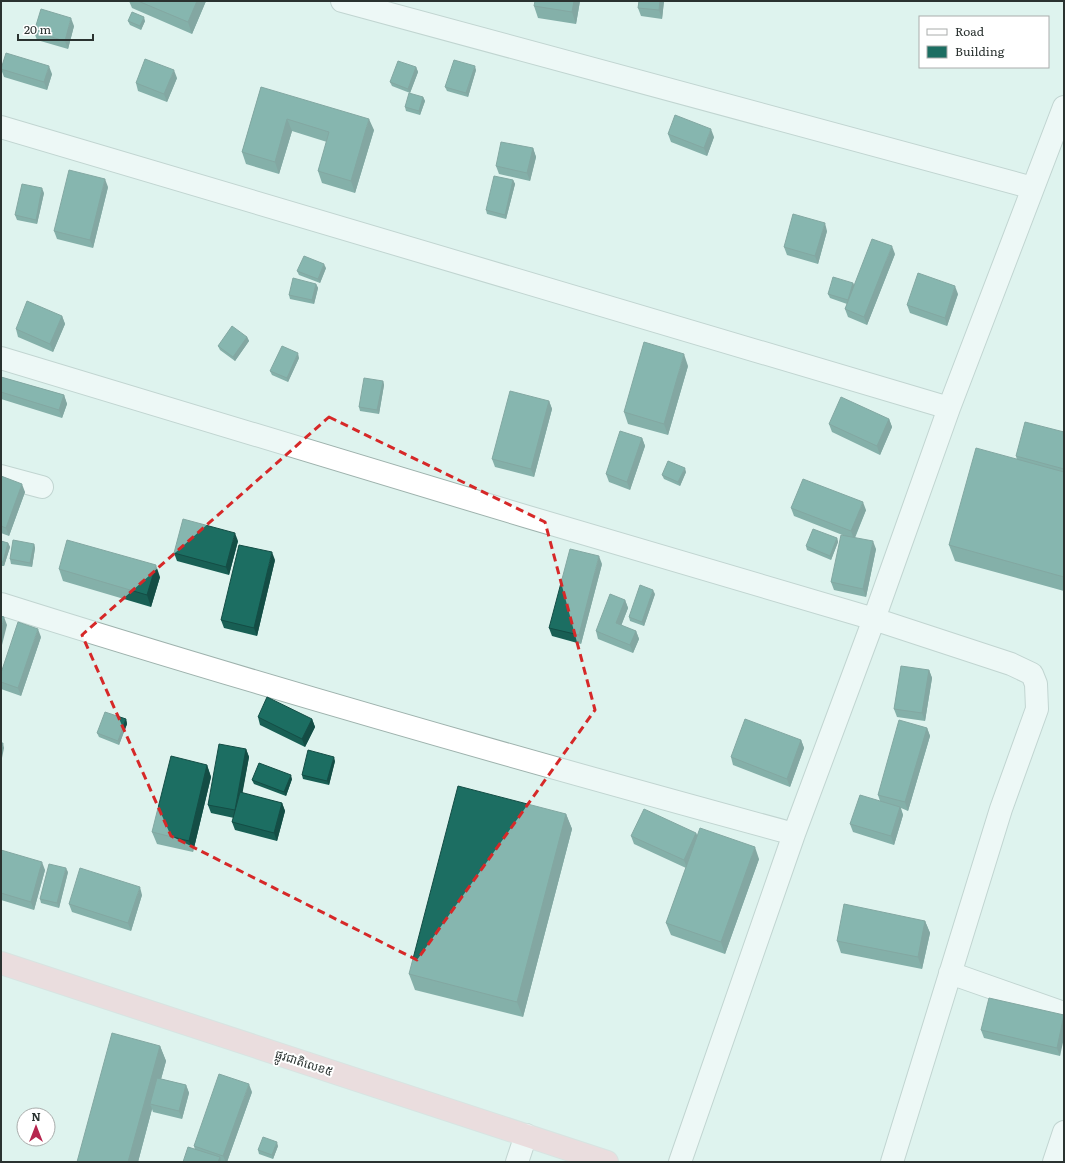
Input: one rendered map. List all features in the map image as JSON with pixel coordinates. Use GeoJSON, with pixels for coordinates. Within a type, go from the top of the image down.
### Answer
{"type":"FeatureCollection","features":[{"type":"Feature","properties":{"kind":"highway","name":"ផ្លូវជាតិលេខ៥"},"geometry":{"type":"LineString","coordinates":[[1,963],[607,1162]]}},
{"type":"Feature","properties":{"kind":"street"},"geometry":{"type":"LineString","coordinates":[[342,1],[1033,188]]}},
{"type":"Feature","properties":{"kind":"street"},"geometry":{"type":"LineString","coordinates":[[680,1162],[794,834],[874,620],[949,408],[1064,107]]}},
{"type":"Feature","properties":{"kind":"street"},"geometry":{"type":"LineString","coordinates":[[1,127],[949,408]]}},
{"type":"Feature","properties":{"kind":"street"},"geometry":{"type":"LineString","coordinates":[[1,358],[874,620],[1011,664],[1032,674],[1036,684],[1037,709],[1001,809],[892,1162]]}},
{"type":"Feature","properties":{"kind":"street"},"geometry":{"type":"LineString","coordinates":[[1,476],[42,487]]}},
{"type":"Feature","properties":{"kind":"street"},"geometry":{"type":"LineString","coordinates":[[1,604],[150,651],[558,769],[794,834]]}},
{"type":"Feature","properties":{"kind":"street"},"geometry":{"type":"LineString","coordinates":[[950,973],[1064,1013]]}},
{"type":"Feature","properties":{"kind":"street"},"geometry":{"type":"LineString","coordinates":[[1054,1162],[1064,1132]]}},
{"type":"Feature","properties":{"kind":"street"},"geometry":{"type":"LineString","coordinates":[[518,1162],[526,1136]]}},
{"type":"Feature","properties":{"kind":"highlighted area"},"geometry":{"type":"Polygon","coordinates":[[[329,417],[545,522],[595,710],[417,960],[171,836],[82,635],[329,417]]]}},
{"type":"Feature","properties":{"kind":"building"},"geometry":{"type":"Polygon","coordinates":[[[138,1],[197,1],[188,22],[138,1]]]}},
{"type":"Feature","properties":{"kind":"building"},"geometry":{"type":"Polygon","coordinates":[[[535,1],[574,1],[572,12],[534,6],[535,1]]]}},
{"type":"Feature","properties":{"kind":"building"},"geometry":{"type":"Polygon","coordinates":[[[639,1],[660,1],[659,10],[638,8],[639,1]]]}},
{"type":"Feature","properties":{"kind":"building"},"geometry":{"type":"Polygon","coordinates":[[[41,9],[71,18],[65,41],[34,32],[41,9]]]}},
{"type":"Feature","properties":{"kind":"building"},"geometry":{"type":"Polygon","coordinates":[[[132,12],[144,17],[140,26],[128,21],[132,12]]]}},
{"type":"Feature","properties":{"kind":"building"},"geometry":{"type":"Polygon","coordinates":[[[6,53],[49,66],[44,82],[1,69],[6,53]]]}},
{"type":"Feature","properties":{"kind":"building"},"geometry":{"type":"Polygon","coordinates":[[[145,59],[174,70],[164,94],[136,83],[145,59]]]}},
{"type":"Feature","properties":{"kind":"building"},"geometry":{"type":"Polygon","coordinates":[[[454,60],[475,66],[466,93],[445,87],[454,60]]]}},
{"type":"Feature","properties":{"kind":"building"},"geometry":{"type":"Polygon","coordinates":[[[398,61],[416,67],[408,89],[390,82],[398,61]]]}},
{"type":"Feature","properties":{"kind":"building"},"geometry":{"type":"Polygon","coordinates":[[[261,87],[369,119],[351,181],[318,171],[329,132],[287,119],[275,162],[242,152],[261,87]]]}},
{"type":"Feature","properties":{"kind":"building"},"geometry":{"type":"Polygon","coordinates":[[[409,93],[423,97],[419,111],[405,107],[409,93]]]}},
{"type":"Feature","properties":{"kind":"building"},"geometry":{"type":"Polygon","coordinates":[[[675,115],[711,129],[704,148],[668,134],[675,115]]]}},
{"type":"Feature","properties":{"kind":"building"},"geometry":{"type":"Polygon","coordinates":[[[501,142],[533,148],[527,173],[496,166],[501,142]]]}},
{"type":"Feature","properties":{"kind":"building"},"geometry":{"type":"Polygon","coordinates":[[[69,170],[105,179],[90,240],[54,231],[69,170]]]}},
{"type":"Feature","properties":{"kind":"building"},"geometry":{"type":"Polygon","coordinates":[[[494,176],[513,180],[505,215],[486,210],[494,176]]]}},
{"type":"Feature","properties":{"kind":"building"},"geometry":{"type":"Polygon","coordinates":[[[22,184],[42,188],[36,220],[15,215],[22,184]]]}},
{"type":"Feature","properties":{"kind":"building"},"geometry":{"type":"Polygon","coordinates":[[[793,214],[825,223],[815,256],[784,247],[793,214]]]}},
{"type":"Feature","properties":{"kind":"building"},"geometry":{"type":"Polygon","coordinates":[[[872,239],[892,246],[864,317],[845,309],[872,239]]]}},
{"type":"Feature","properties":{"kind":"building"},"geometry":{"type":"Polygon","coordinates":[[[304,256],[324,264],[318,279],[297,271],[304,256]]]}},
{"type":"Feature","properties":{"kind":"building"},"geometry":{"type":"Polygon","coordinates":[[[918,273],[955,286],[945,318],[907,305],[918,273]]]}},
{"type":"Feature","properties":{"kind":"building"},"geometry":{"type":"Polygon","coordinates":[[[833,277],[853,283],[848,300],[828,294],[833,277]]]}},
{"type":"Feature","properties":{"kind":"building"},"geometry":{"type":"Polygon","coordinates":[[[293,278],[316,284],[312,300],[289,295],[293,278]]]}},
{"type":"Feature","properties":{"kind":"building"},"geometry":{"type":"Polygon","coordinates":[[[27,301],[62,316],[50,344],[16,329],[27,301]]]}},
{"type":"Feature","properties":{"kind":"building"},"geometry":{"type":"Polygon","coordinates":[[[232,326],[247,337],[233,357],[218,346],[232,326]]]}},
{"type":"Feature","properties":{"kind":"building"},"geometry":{"type":"Polygon","coordinates":[[[644,342],[684,354],[664,424],[624,412],[644,342]]]}},
{"type":"Feature","properties":{"kind":"building"},"geometry":{"type":"Polygon","coordinates":[[[282,346],[298,353],[287,378],[270,371],[282,346]]]}},
{"type":"Feature","properties":{"kind":"building"},"geometry":{"type":"Polygon","coordinates":[[[1,377],[64,395],[59,410],[1,392],[1,377]]]}},
{"type":"Feature","properties":{"kind":"building"},"geometry":{"type":"Polygon","coordinates":[[[364,378],[383,381],[377,410],[359,407],[364,378]]]}},
{"type":"Feature","properties":{"kind":"building"},"geometry":{"type":"Polygon","coordinates":[[[510,391],[549,401],[531,469],[492,459],[510,391]]]}},
{"type":"Feature","properties":{"kind":"building"},"geometry":{"type":"Polygon","coordinates":[[[841,397],[889,419],[877,446],[829,424],[841,397]]]}},
{"type":"Feature","properties":{"kind":"building"},"geometry":{"type":"Polygon","coordinates":[[[1025,422],[1064,432],[1064,469],[1016,456],[1025,422]]]}},
{"type":"Feature","properties":{"kind":"building"},"geometry":{"type":"Polygon","coordinates":[[[620,431],[642,438],[627,482],[606,474],[620,431]]]}},
{"type":"Feature","properties":{"kind":"building"},"geometry":{"type":"Polygon","coordinates":[[[976,448],[1064,472],[1064,577],[949,545],[976,448]]]}},
{"type":"Feature","properties":{"kind":"building"},"geometry":{"type":"Polygon","coordinates":[[[668,461],[685,468],[678,482],[662,475],[668,461]]]}},
{"type":"Feature","properties":{"kind":"building"},"geometry":{"type":"Polygon","coordinates":[[[1,476],[22,484],[6,528],[1,526],[1,476]]]}},
{"type":"Feature","properties":{"kind":"building"},"geometry":{"type":"Polygon","coordinates":[[[803,479],[863,502],[851,531],[791,508],[803,479]]]}},
{"type":"Feature","properties":{"kind":"building"},"geometry":{"type":"Polygon","coordinates":[[[183,519],[235,533],[226,567],[174,553],[183,519]]]}},
{"type":"Feature","properties":{"kind":"building"},"geometry":{"type":"Polygon","coordinates":[[[813,529],[837,538],[830,556],[806,546],[813,529]]]}},
{"type":"Feature","properties":{"kind":"building"},"geometry":{"type":"Polygon","coordinates":[[[841,535],[873,541],[863,589],[831,582],[841,535]]]}},
{"type":"Feature","properties":{"kind":"building"},"geometry":{"type":"Polygon","coordinates":[[[13,540],[34,544],[30,563],[10,559],[13,540]]]}},
{"type":"Feature","properties":{"kind":"building"},"geometry":{"type":"Polygon","coordinates":[[[67,540],[156,565],[147,595],[59,569],[67,540]]]}},
{"type":"Feature","properties":{"kind":"building"},"geometry":{"type":"Polygon","coordinates":[[[1,541],[8,543],[3,562],[1,562],[1,541]]]}},
{"type":"Feature","properties":{"kind":"building"},"geometry":{"type":"Polygon","coordinates":[[[239,545],[272,552],[254,628],[221,620],[239,545]]]}},
{"type":"Feature","properties":{"kind":"building"},"geometry":{"type":"Polygon","coordinates":[[[570,549],[599,556],[579,635],[549,628],[570,549]]]}},
{"type":"Feature","properties":{"kind":"building"},"geometry":{"type":"Polygon","coordinates":[[[640,585],[653,590],[642,622],[629,617],[640,585]]]}},
{"type":"Feature","properties":{"kind":"building"},"geometry":{"type":"Polygon","coordinates":[[[610,594],[625,600],[616,623],[636,631],[630,645],[596,631],[610,594]]]}},
{"type":"Feature","properties":{"kind":"building"},"geometry":{"type":"Polygon","coordinates":[[[1,616],[4,617],[1,630],[1,616]]]}},
{"type":"Feature","properties":{"kind":"building"},"geometry":{"type":"Polygon","coordinates":[[[18,622],[38,629],[18,688],[1,682],[1,673],[18,622]]]}},
{"type":"Feature","properties":{"kind":"building"},"geometry":{"type":"Polygon","coordinates":[[[901,666],[929,670],[922,713],[894,709],[901,666]]]}},
{"type":"Feature","properties":{"kind":"building"},"geometry":{"type":"Polygon","coordinates":[[[267,697],[312,719],[302,739],[258,717],[267,697]]]}},
{"type":"Feature","properties":{"kind":"building"},"geometry":{"type":"Polygon","coordinates":[[[105,712],[126,719],[118,741],[97,733],[105,712]]]}},
{"type":"Feature","properties":{"kind":"building"},"geometry":{"type":"Polygon","coordinates":[[[745,719],[801,740],[787,779],[731,757],[745,719]]]}},
{"type":"Feature","properties":{"kind":"building"},"geometry":{"type":"Polygon","coordinates":[[[899,720],[927,728],[905,802],[878,795],[899,720]]]}},
{"type":"Feature","properties":{"kind":"building"},"geometry":{"type":"Polygon","coordinates":[[[219,744],[246,749],[235,810],[208,805],[219,744]]]}},
{"type":"Feature","properties":{"kind":"building"},"geometry":{"type":"Polygon","coordinates":[[[308,750],[334,757],[327,781],[302,775],[308,750]]]}},
{"type":"Feature","properties":{"kind":"building"},"geometry":{"type":"Polygon","coordinates":[[[171,756],[207,765],[189,841],[152,832],[171,756]]]}},
{"type":"Feature","properties":{"kind":"building"},"geometry":{"type":"Polygon","coordinates":[[[259,763],[291,775],[284,792],[252,780],[259,763]]]}},
{"type":"Feature","properties":{"kind":"building"},"geometry":{"type":"Polygon","coordinates":[[[458,786],[566,814],[517,1002],[409,974],[458,786]]]}},
{"type":"Feature","properties":{"kind":"building"},"geometry":{"type":"Polygon","coordinates":[[[240,792],[282,803],[274,833],[232,822],[240,792]]]}},
{"type":"Feature","properties":{"kind":"building"},"geometry":{"type":"Polygon","coordinates":[[[860,795],[900,807],[891,836],[850,824],[860,795]]]}},
{"type":"Feature","properties":{"kind":"building"},"geometry":{"type":"Polygon","coordinates":[[[644,809],[696,833],[684,860],[631,836],[644,809]]]}},
{"type":"Feature","properties":{"kind":"building"},"geometry":{"type":"Polygon","coordinates":[[[700,828],[755,847],[721,942],[666,923],[700,828]]]}},
{"type":"Feature","properties":{"kind":"building"},"geometry":{"type":"Polygon","coordinates":[[[1,850],[42,862],[31,902],[1,893],[1,850]]]}},
{"type":"Feature","properties":{"kind":"building"},"geometry":{"type":"Polygon","coordinates":[[[49,864],[66,868],[57,903],[40,899],[49,864]]]}},
{"type":"Feature","properties":{"kind":"building"},"geometry":{"type":"Polygon","coordinates":[[[80,868],[140,887],[128,923],[69,904],[80,868]]]}},
{"type":"Feature","properties":{"kind":"building"},"geometry":{"type":"Polygon","coordinates":[[[844,904],[925,921],[918,957],[837,941],[844,904]]]}},
{"type":"Feature","properties":{"kind":"building"},"geometry":{"type":"Polygon","coordinates":[[[989,998],[1064,1015],[1057,1048],[981,1030],[989,998]]]}},
{"type":"Feature","properties":{"kind":"building"},"geometry":{"type":"Polygon","coordinates":[[[112,1033],[160,1046],[128,1162],[77,1162],[112,1033]]]}},
{"type":"Feature","properties":{"kind":"building"},"geometry":{"type":"Polygon","coordinates":[[[219,1074],[249,1084],[223,1156],[194,1146],[219,1074]]]}},
{"type":"Feature","properties":{"kind":"building"},"geometry":{"type":"Polygon","coordinates":[[[157,1078],[186,1085],[179,1111],[150,1104],[157,1078]]]}},
{"type":"Feature","properties":{"kind":"building"},"geometry":{"type":"Polygon","coordinates":[[[263,1137],[277,1142],[272,1155],[258,1150],[263,1137]]]}},
{"type":"Feature","properties":{"kind":"building"},"geometry":{"type":"Polygon","coordinates":[[[188,1147],[220,1157],[218,1162],[183,1162],[188,1147]]]}}]}
